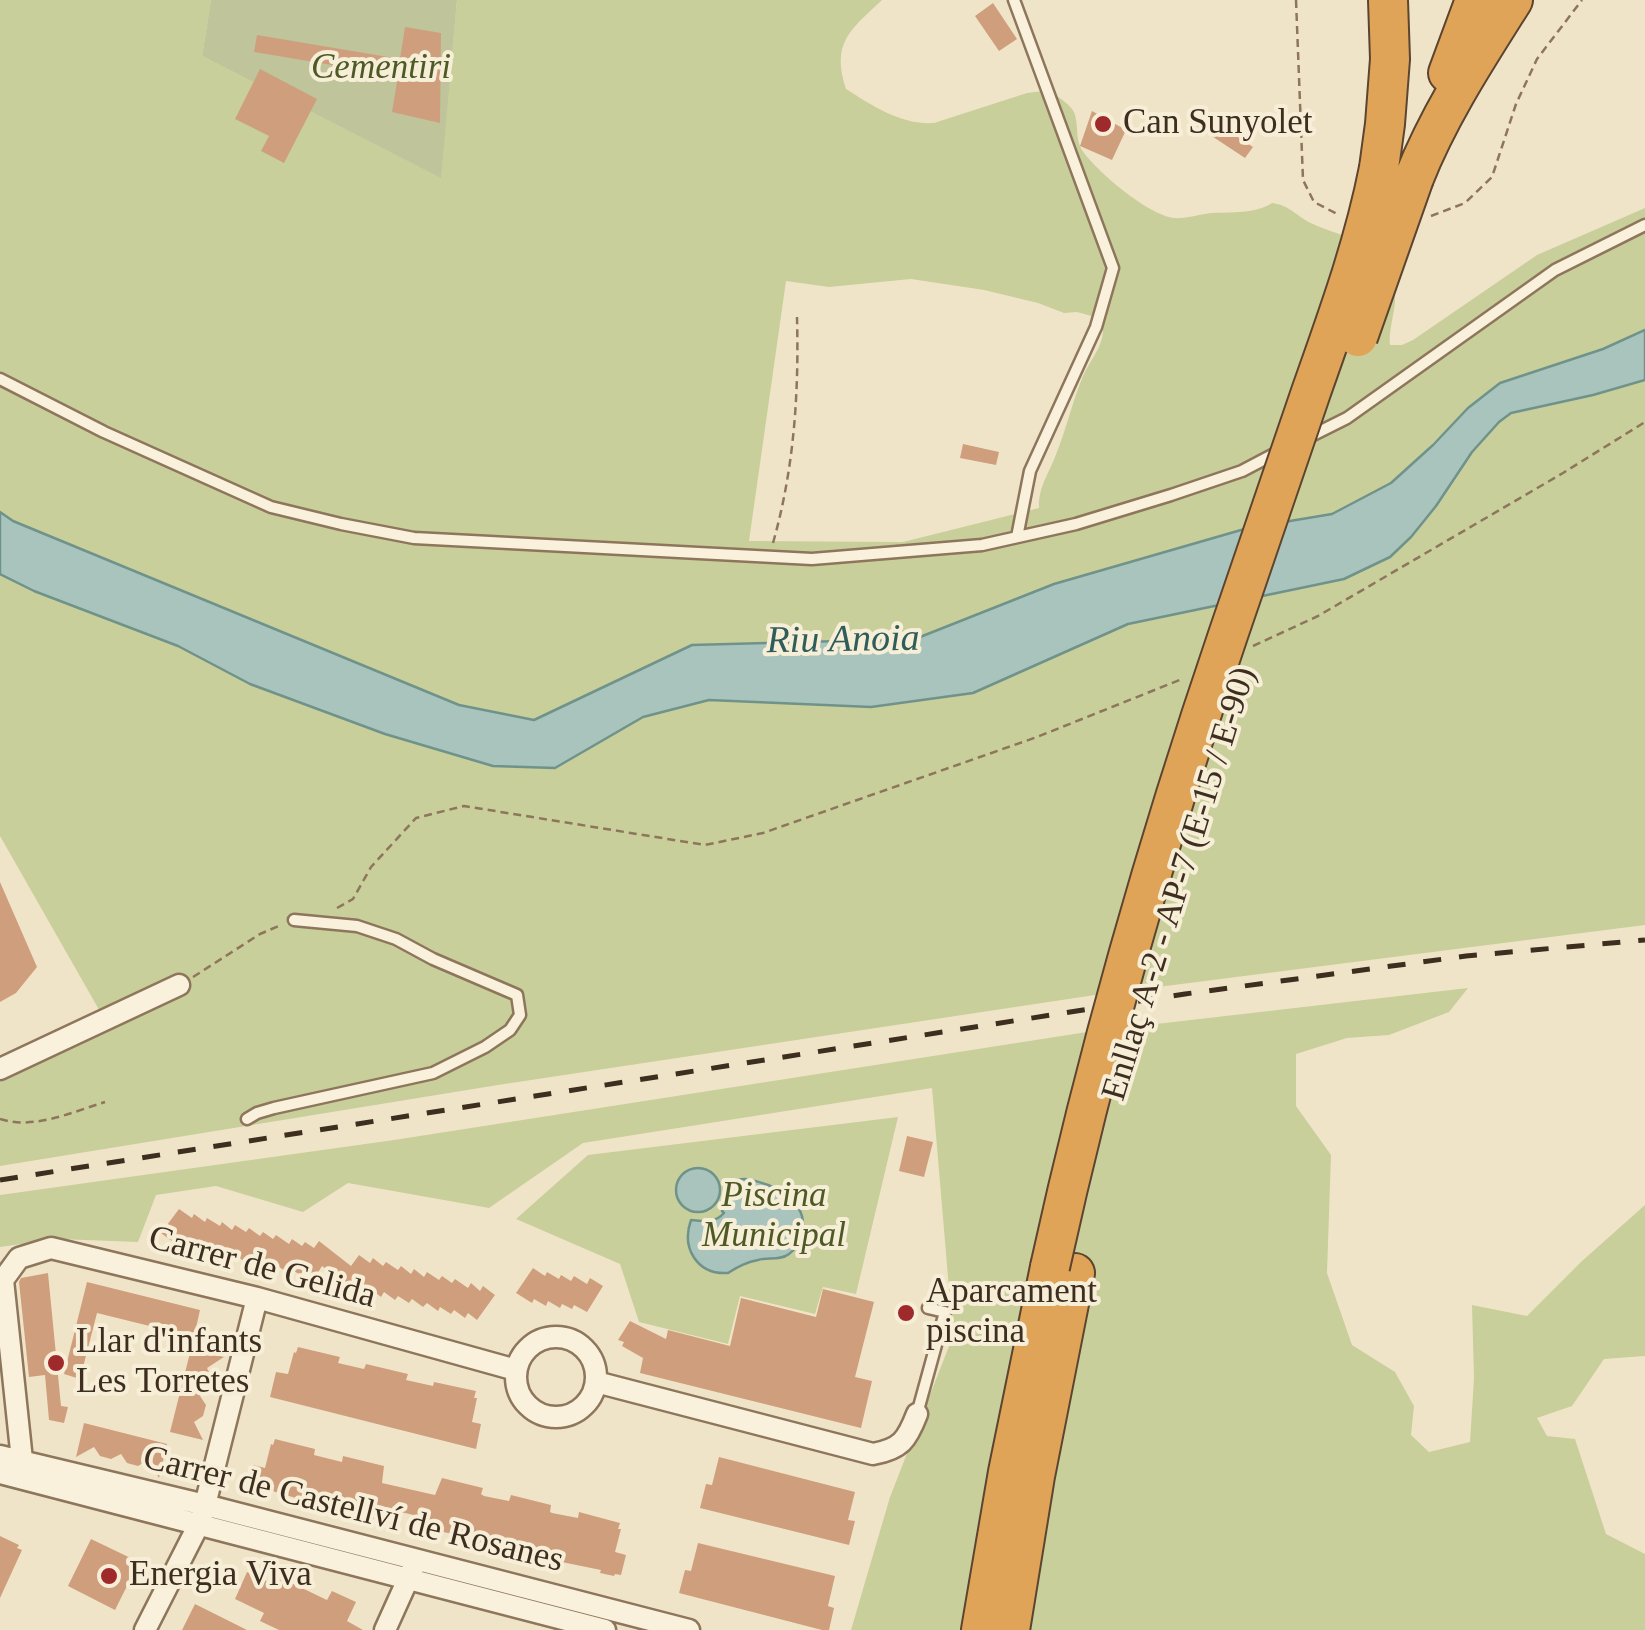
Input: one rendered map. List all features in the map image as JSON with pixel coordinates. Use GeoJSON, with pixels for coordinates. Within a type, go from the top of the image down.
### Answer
{"type":"FeatureCollection","features":[{"type":"Feature","properties":{"kind":"highway"},"geometry":{"type":"LineString","coordinates":[[1373,0],[1399,160]]}},
{"type":"Feature","properties":{"kind":"highway"},"geometry":{"type":"LineString","coordinates":[[1388,0],[1390,59],[1385,124],[1399,160]]}},
{"type":"Feature","properties":{"kind":"highway"},"geometry":{"type":"LineString","coordinates":[[1399,160],[1438,100],[1475,0]]}},
{"type":"Feature","properties":{"kind":"highway"},"geometry":{"type":"LineString","coordinates":[[1399,160],[1458,90],[1514,0]]}},
{"type":"Feature","properties":{"kind":"highway","name":"Enllaç A-2 - AP-7 (E-15 / E-90)"},"geometry":{"type":"LineString","coordinates":[[1010,1630],[1046,1418],[1062,1270],[1100,1057],[1156,860],[1222,652],[1352,274],[1399,160]]}},
{"type":"Feature","properties":{"kind":"highway","name":"Enllaç A-2 - AP-7 (E-15 / E-90)"},"geometry":{"type":"LineString","coordinates":[[981,1630],[1012,1452],[1062,1270]]}},
{"type":"Feature","properties":{"kind":"street"},"geometry":{"type":"LineString","coordinates":[[0,1069],[180,985]]}},
{"type":"Feature","properties":{"kind":"street","name":"Carrer de Gelida"},"geometry":{"type":"LineString","coordinates":[[2,1280],[19,1258],[51,1248],[257,1298],[516,1370]]}},
{"type":"Feature","properties":{"kind":"street"},"geometry":{"type":"LineString","coordinates":[[2,1280],[22,1460]]}},
{"type":"Feature","properties":{"kind":"street"},"geometry":{"type":"LineString","coordinates":[[146,1630],[202,1514],[257,1298]]}},
{"type":"Feature","properties":{"kind":"street"},"geometry":{"type":"LineString","coordinates":[[555,1337],[568,1339],[590,1356],[596,1382],[585,1405],[563,1417],[550,1417],[538,1413],[520,1395],[516,1370],[530,1346],[555,1337]]}},
{"type":"Feature","properties":{"kind":"street"},"geometry":{"type":"LineString","coordinates":[[596,1382],[873,1454],[900,1445],[917,1414]]}},
{"type":"Feature","properties":{"kind":"street","name":"Carrer de Castellví de Rosanes"},"geometry":{"type":"LineString","coordinates":[[0,1456],[412,1569],[625,1622],[690,1630]]}},
{"type":"Feature","properties":{"kind":"street","name":"Carrer de Castellví de Rosanes"},"geometry":{"type":"LineString","coordinates":[[0,1473],[202,1514]]}},
{"type":"Feature","properties":{"kind":"street"},"geometry":{"type":"LineString","coordinates":[[384,1630],[412,1569]]}},
{"type":"Feature","properties":{"kind":"street","name":"Carrer de Castellví de Rosanes"},"geometry":{"type":"LineString","coordinates":[[412,1569],[605,1630]]}},
{"type":"Feature","properties":{"kind":"lane"},"geometry":{"type":"LineString","coordinates":[[1014,0],[1113,268],[1096,327],[1030,472],[1017,538]]}},
{"type":"Feature","properties":{"kind":"lane"},"geometry":{"type":"LineString","coordinates":[[0,379],[104,432],[271,507],[414,538],[812,559],[982,545],[1076,524],[1242,471],[1346,418],[1555,270],[1645,224]]}},
{"type":"Feature","properties":{"kind":"lane"},"geometry":{"type":"LineString","coordinates":[[247,1119],[274,1108],[432,1073],[498,1039],[520,1015],[517,996],[396,939],[357,926],[294,920]]}},
{"type":"Feature","properties":{"kind":"lane"},"geometry":{"type":"LineString","coordinates":[[917,1414],[945,1312],[928,1308]]}},
{"type":"Feature","properties":{"kind":"path"},"geometry":{"type":"LineString","coordinates":[[767,557],[784,503],[793,446],[799,378],[796,317]]}},
{"type":"Feature","properties":{"kind":"path"},"geometry":{"type":"LineString","coordinates":[[1247,648],[1318,616],[1645,422]]}},
{"type":"Feature","properties":{"kind":"path"},"geometry":{"type":"LineString","coordinates":[[334,910],[352,899],[371,868],[416,818],[464,806],[705,846],[764,834],[1001,750],[1194,673]]}},
{"type":"Feature","properties":{"kind":"path"},"geometry":{"type":"LineString","coordinates":[[180,985],[260,934],[294,920]]}},
{"type":"Feature","properties":{"kind":"path"},"geometry":{"type":"LineString","coordinates":[[0,1119],[15,1124],[105,1102]]}},
{"type":"Feature","properties":{"kind":"green space"},"geometry":{"type":"Polygon","coordinates":[[[0,0],[211,0],[202,56],[440,177],[457,0],[882,0],[846,38],[841,60],[846,89],[888,113],[922,123],[934,123],[1027,93],[1051,93],[1074,112],[1080,146],[1089,159],[1123,191],[1163,215],[1179,218],[1251,211],[1272,203],[1371,250],[1387,270],[1395,290],[1390,345],[1413,340],[1537,255],[1645,208],[1645,330],[1603,349],[1500,383],[1468,408],[1402,474],[1381,490],[1332,514],[1248,528],[1054,584],[915,639],[692,645],[534,720],[459,705],[13,521],[0,512],[0,0]],[[911,279],[829,287],[786,281],[749,541],[903,542],[1039,508],[1042,488],[1079,386],[1101,342],[1102,319],[1077,312],[1064,313],[984,290],[911,279]]]}},
{"type":"Feature","properties":{"kind":"green space","name":"Cementiri"},"geometry":{"type":"Polygon","coordinates":[[[211,0],[457,0],[441,178],[202,56],[211,0]]]}},
{"type":"Feature","properties":{"kind":"green space"},"geometry":{"type":"Polygon","coordinates":[[[1645,380],[1645,925],[1095,995],[498,1085],[0,1166],[0,1082],[110,1029],[0,836],[0,574],[34,591],[178,646],[250,684],[385,734],[555,768],[643,717],[709,700],[871,707],[973,693],[1128,624],[1344,579],[1390,557],[1411,537],[1472,452],[1511,413],[1645,380]]]}},
{"type":"Feature","properties":{"kind":"green space"},"geometry":{"type":"Polygon","coordinates":[[[1468,988],[1449,1012],[1389,1035],[1347,1038],[1296,1054],[1296,1106],[1331,1155],[1327,1273],[1352,1345],[1395,1372],[1414,1406],[1411,1435],[1429,1452],[1470,1442],[1474,1378],[1472,1305],[1527,1316],[1645,1205],[1645,1356],[1604,1359],[1572,1406],[1537,1418],[1547,1436],[1575,1439],[1606,1534],[1645,1554],[1645,1630],[851,1630],[890,1497],[953,1336],[932,1088],[583,1143],[489,1208],[348,1183],[303,1212],[216,1186],[156,1195],[138,1242],[58,1239],[0,1247],[0,1195],[394,1140],[1087,1032],[1468,988]]]}},
{"type":"Feature","properties":{"kind":"green space","name":"Piscina Municipal"},"geometry":{"type":"Polygon","coordinates":[[[898,1117],[856,1294],[823,1287],[815,1314],[740,1296],[728,1344],[639,1322],[620,1264],[516,1219],[588,1155],[898,1117]]]}},
{"type":"Feature","properties":{"kind":"water","name":"Riu Anoia"},"geometry":{"type":"Polygon","coordinates":[[[1645,330],[1645,380],[1511,413],[1472,452],[1411,537],[1390,557],[1344,579],[1128,624],[973,693],[871,707],[709,700],[643,717],[555,768],[493,766],[385,734],[250,684],[178,646],[34,591],[0,574],[0,512],[13,521],[459,705],[534,720],[692,645],[915,639],[1054,584],[1248,528],[1332,514],[1391,483],[1468,408],[1500,383],[1603,349],[1645,330]]]}},
{"type":"Feature","properties":{"kind":"water"},"geometry":{"type":"Polygon","coordinates":[[[698,1168],[713,1175],[720,1190],[713,1205],[698,1212],[683,1205],[676,1190],[683,1175],[698,1168]]]}},
{"type":"Feature","properties":{"kind":"water"},"geometry":{"type":"Polygon","coordinates":[[[745,1179],[777,1189],[795,1203],[803,1222],[800,1240],[782,1257],[750,1262],[728,1273],[708,1270],[690,1250],[691,1220],[709,1221],[724,1213],[733,1180],[745,1179]]]}},
{"type":"Feature","properties":{"kind":"building"},"geometry":{"type":"Polygon","coordinates":[[[993,3],[1017,39],[999,51],[975,16],[993,3]]]}},
{"type":"Feature","properties":{"kind":"building"},"geometry":{"type":"Polygon","coordinates":[[[405,27],[441,33],[440,123],[392,112],[398,76],[254,52],[257,35],[400,59],[405,27]]]}},
{"type":"Feature","properties":{"kind":"building"},"geometry":{"type":"Polygon","coordinates":[[[260,69],[317,99],[284,163],[261,151],[269,136],[235,119],[260,69]]]}},
{"type":"Feature","properties":{"kind":"building"},"geometry":{"type":"Polygon","coordinates":[[[1092,111],[1126,130],[1112,160],[1080,146],[1092,111]]]}},
{"type":"Feature","properties":{"kind":"building"},"geometry":{"type":"Polygon","coordinates":[[[1202,113],[1253,147],[1245,158],[1195,125],[1202,113]]]}},
{"type":"Feature","properties":{"kind":"building"},"geometry":{"type":"Polygon","coordinates":[[[963,444],[999,452],[996,465],[960,458],[963,444]]]}},
{"type":"Feature","properties":{"kind":"building"},"geometry":{"type":"Polygon","coordinates":[[[0,882],[37,967],[16,993],[0,1002],[0,882]]]}},
{"type":"Feature","properties":{"kind":"building"},"geometry":{"type":"Polygon","coordinates":[[[907,1136],[933,1142],[924,1177],[899,1171],[907,1136]]]}},
{"type":"Feature","properties":{"kind":"building"},"geometry":{"type":"Polygon","coordinates":[[[179,1209],[205,1222],[207,1218],[220,1226],[222,1222],[232,1230],[235,1225],[260,1236],[263,1232],[273,1239],[276,1235],[289,1244],[292,1239],[314,1248],[319,1241],[351,1266],[359,1255],[370,1263],[373,1258],[383,1266],[386,1262],[398,1270],[401,1266],[411,1274],[414,1269],[424,1277],[427,1272],[439,1280],[442,1276],[452,1283],[455,1279],[468,1288],[471,1283],[480,1291],[483,1286],[495,1295],[477,1320],[468,1313],[465,1318],[454,1310],[451,1314],[440,1307],[438,1311],[427,1303],[423,1307],[412,1299],[409,1303],[398,1296],[395,1300],[384,1292],[381,1297],[357,1285],[354,1289],[322,1266],[314,1279],[303,1271],[300,1275],[276,1265],[273,1269],[263,1261],[260,1265],[249,1258],[245,1262],[221,1251],[218,1255],[207,1247],[204,1251],[193,1244],[190,1248],[161,1233],[179,1209]]]}},
{"type":"Feature","properties":{"kind":"building"},"geometry":{"type":"Polygon","coordinates":[[[533,1268],[545,1276],[547,1272],[571,1281],[574,1276],[587,1284],[590,1278],[603,1286],[587,1312],[574,1305],[572,1309],[562,1304],[560,1308],[548,1301],[546,1306],[534,1299],[532,1303],[516,1293],[533,1268]]]}},
{"type":"Feature","properties":{"kind":"building"},"geometry":{"type":"Polygon","coordinates":[[[48,1273],[61,1406],[68,1407],[64,1423],[49,1420],[45,1375],[29,1377],[19,1282],[21,1278],[48,1273]]]}},
{"type":"Feature","properties":{"kind":"building"},"geometry":{"type":"Polygon","coordinates":[[[87,1282],[200,1310],[194,1337],[97,1313],[80,1379],[64,1374],[87,1282]]]}},
{"type":"Feature","properties":{"kind":"building"},"geometry":{"type":"Polygon","coordinates":[[[823,1289],[874,1302],[855,1377],[872,1381],[861,1428],[640,1373],[643,1358],[618,1340],[630,1321],[666,1339],[668,1330],[730,1346],[741,1298],[816,1317],[823,1289]]]}},
{"type":"Feature","properties":{"kind":"building"},"geometry":{"type":"Polygon","coordinates":[[[298,1347],[340,1357],[338,1363],[364,1369],[366,1364],[408,1374],[406,1380],[476,1391],[472,1422],[481,1424],[476,1449],[270,1397],[276,1372],[288,1374],[298,1347]]]}},
{"type":"Feature","properties":{"kind":"building"},"geometry":{"type":"Polygon","coordinates":[[[191,1349],[224,1357],[207,1368],[212,1378],[209,1389],[200,1396],[206,1405],[203,1416],[194,1422],[203,1440],[170,1432],[191,1349]]]}},
{"type":"Feature","properties":{"kind":"building"},"geometry":{"type":"Polygon","coordinates":[[[84,1423],[167,1444],[159,1478],[148,1460],[138,1466],[127,1463],[121,1454],[111,1459],[100,1456],[94,1447],[76,1457],[84,1423]]]}},
{"type":"Feature","properties":{"kind":"building"},"geometry":{"type":"Polygon","coordinates":[[[275,1439],[315,1449],[314,1455],[342,1462],[343,1456],[384,1466],[382,1483],[435,1495],[442,1478],[483,1488],[484,1496],[509,1501],[511,1495],[551,1505],[552,1513],[578,1518],[579,1512],[620,1523],[615,1552],[626,1555],[621,1575],[422,1528],[416,1524],[418,1516],[388,1509],[385,1519],[378,1520],[254,1489],[248,1485],[253,1465],[265,1468],[275,1439]]]}},
{"type":"Feature","properties":{"kind":"building"},"geometry":{"type":"Polygon","coordinates":[[[719,1457],[855,1492],[848,1520],[855,1521],[849,1545],[700,1508],[706,1484],[712,1485],[719,1457]]]}},
{"type":"Feature","properties":{"kind":"building"},"geometry":{"type":"Polygon","coordinates":[[[0,1536],[22,1550],[0,1598],[0,1536]]]}},
{"type":"Feature","properties":{"kind":"building"},"geometry":{"type":"Polygon","coordinates":[[[91,1539],[139,1562],[115,1610],[68,1586],[91,1539]]]}},
{"type":"Feature","properties":{"kind":"building"},"geometry":{"type":"Polygon","coordinates":[[[698,1543],[835,1576],[828,1606],[834,1608],[829,1630],[679,1593],[685,1570],[691,1571],[698,1543]]]}},
{"type":"Feature","properties":{"kind":"building"},"geometry":{"type":"Polygon","coordinates":[[[247,1572],[277,1586],[281,1578],[327,1600],[332,1591],[356,1602],[347,1621],[363,1630],[279,1630],[260,1621],[264,1613],[235,1599],[247,1572]]]}},
{"type":"Feature","properties":{"kind":"building"},"geometry":{"type":"Polygon","coordinates":[[[195,1604],[247,1630],[182,1630],[195,1604]]]}},
{"type":"Feature","properties":{"kind":"railway"},"geometry":{"type":"LineString","coordinates":[[0,1180],[1185,994],[1466,956],[1645,940]]}},
{"type":"Feature","properties":{"kind":"place","name":"Can Sunyolet"},"geometry":{"type":"Point","coordinates":[1103,124]}},
{"type":"Feature","properties":{"kind":"place","name":"Aparcament piscina"},"geometry":{"type":"Point","coordinates":[906,1313]}},
{"type":"Feature","properties":{"kind":"place","name":"Llar d'infants Les Torretes"},"geometry":{"type":"Point","coordinates":[56,1363]}},
{"type":"Feature","properties":{"kind":"place","name":"Energia Viva"},"geometry":{"type":"Point","coordinates":[109,1576]}}]}
